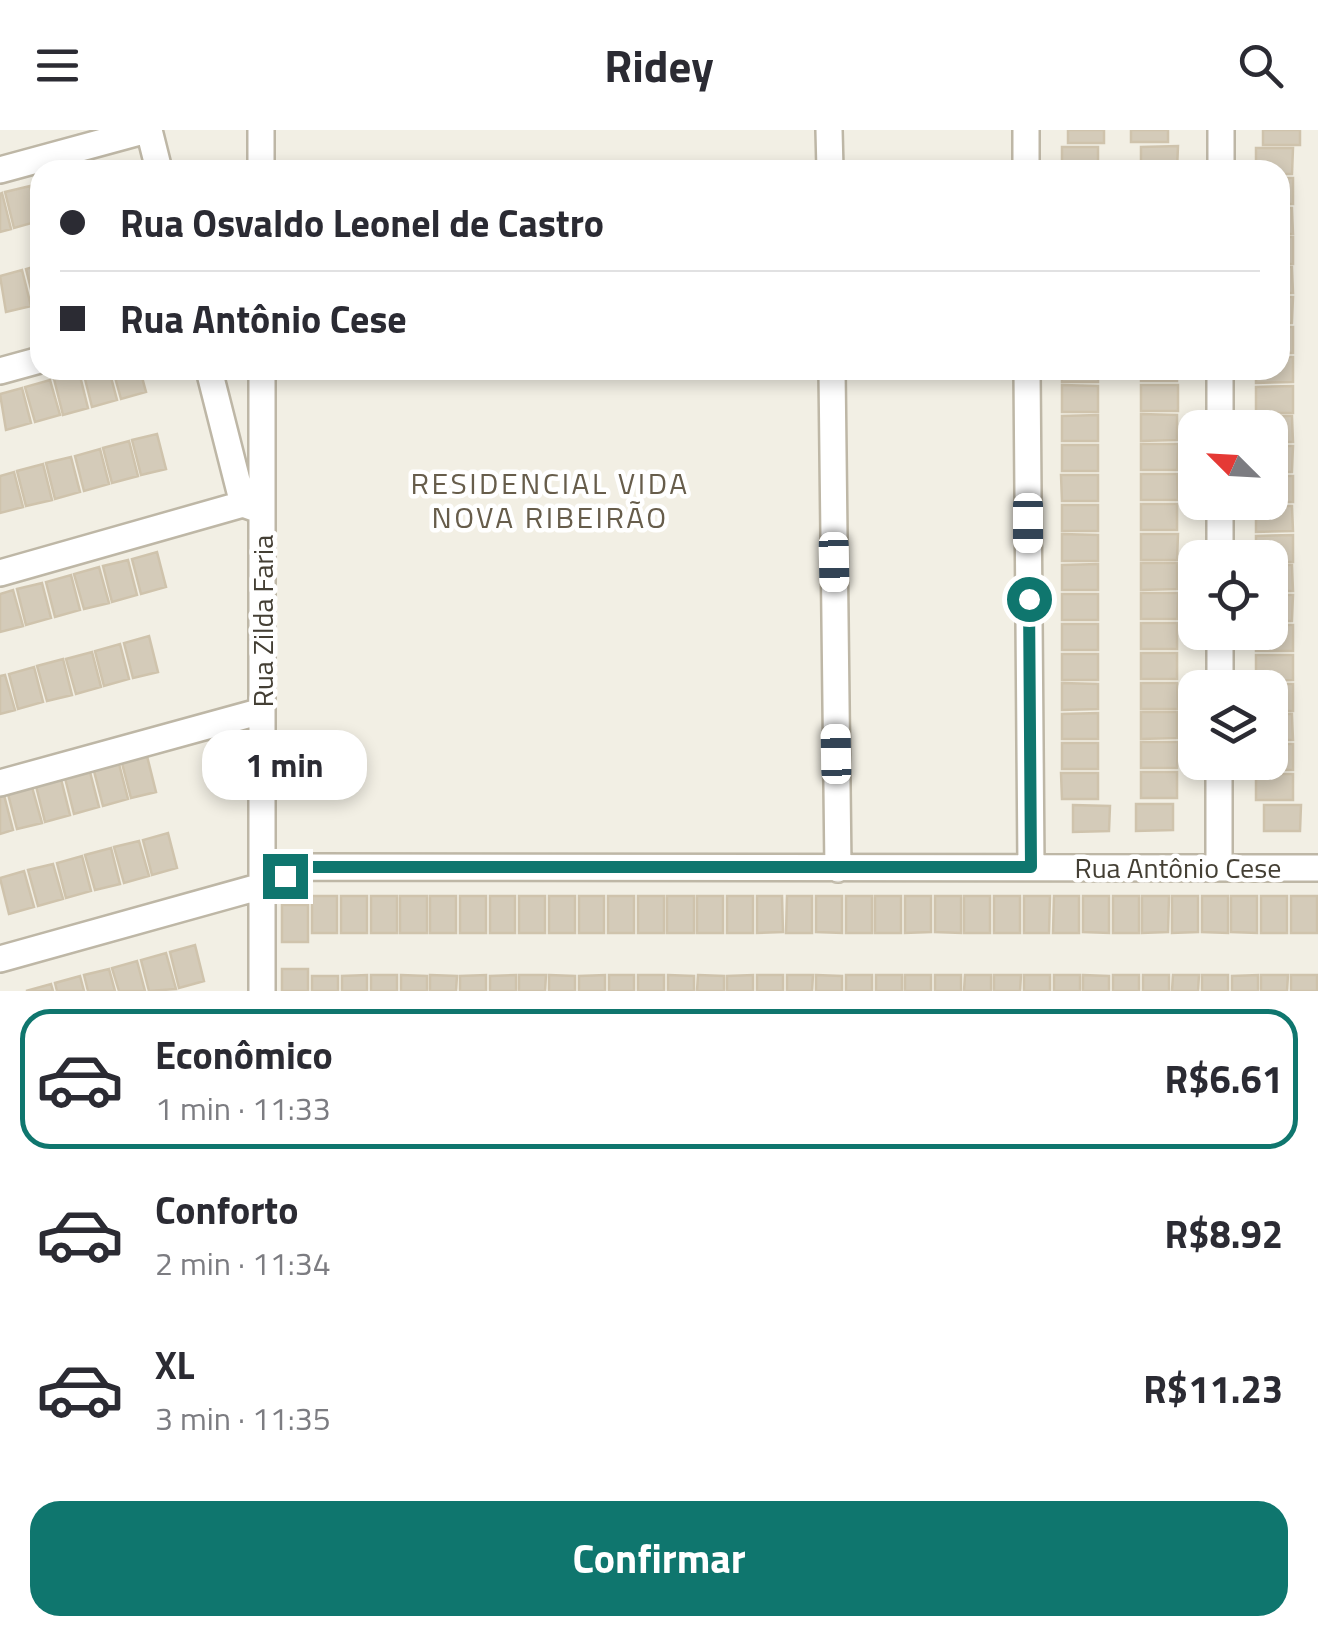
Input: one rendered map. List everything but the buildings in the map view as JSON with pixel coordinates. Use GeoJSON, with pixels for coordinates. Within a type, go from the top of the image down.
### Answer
{"type":"FeatureCollection","features":[{"type":"Feature","properties":{"kind":"street"},"geometry":{"type":"LineString","coordinates":[[37,160],[148,130],[156,160]]}},
{"type":"Feature","properties":{"kind":"street"},"geometry":{"type":"LineString","coordinates":[[262,130],[262,160]]}},
{"type":"Feature","properties":{"kind":"street"},"geometry":{"type":"LineString","coordinates":[[829,130],[830,160]]}},
{"type":"Feature","properties":{"kind":"street"},"geometry":{"type":"LineString","coordinates":[[1026,130],[1026,160]]}},
{"type":"Feature","properties":{"kind":"street"},"geometry":{"type":"LineString","coordinates":[[1221,130],[1221,160]]}},
{"type":"Feature","properties":{"kind":"street"},"geometry":{"type":"LineString","coordinates":[[0,170],[30,162]]}},
{"type":"Feature","properties":{"kind":"street"},"geometry":{"type":"LineString","coordinates":[[0,371],[30,363]]}},
{"type":"Feature","properties":{"kind":"street"},"geometry":{"type":"LineString","coordinates":[[0,573],[252,507],[212,380]]}},
{"type":"Feature","properties":{"kind":"street","name":"Rua Zilda Faria"},"geometry":{"type":"LineString","coordinates":[[261,380],[252,507],[262,711],[262,991]]}},
{"type":"Feature","properties":{"kind":"street"},"geometry":{"type":"LineString","coordinates":[[832,380],[838,870]]}},
{"type":"Feature","properties":{"kind":"street"},"geometry":{"type":"LineString","coordinates":[[1028,380],[1031,867]]}},
{"type":"Feature","properties":{"kind":"street"},"geometry":{"type":"LineString","coordinates":[[1220,380],[1220,410]]}},
{"type":"Feature","properties":{"kind":"street"},"geometry":{"type":"LineString","coordinates":[[0,783],[262,711]]}},
{"type":"Feature","properties":{"kind":"street"},"geometry":{"type":"LineString","coordinates":[[1219,868],[1220,780]]}},
{"type":"Feature","properties":{"kind":"street","name":"Rua Antônio Cese"},"geometry":{"type":"LineString","coordinates":[[0,959],[262,886],[308,867],[1318,868]]}},
{"type":"Feature","properties":{"kind":"district","name":"RESIDENCIAL VIDA NOVA RIBEIRÃO"},"geometry":{"type":"Point","coordinates":[550,500]}},
{"type":"Feature","properties":{"kind":"route"},"geometry":{"type":"LineString","coordinates":[[285,876],[308,867],[1031,867],[1029,599]]}}]}
